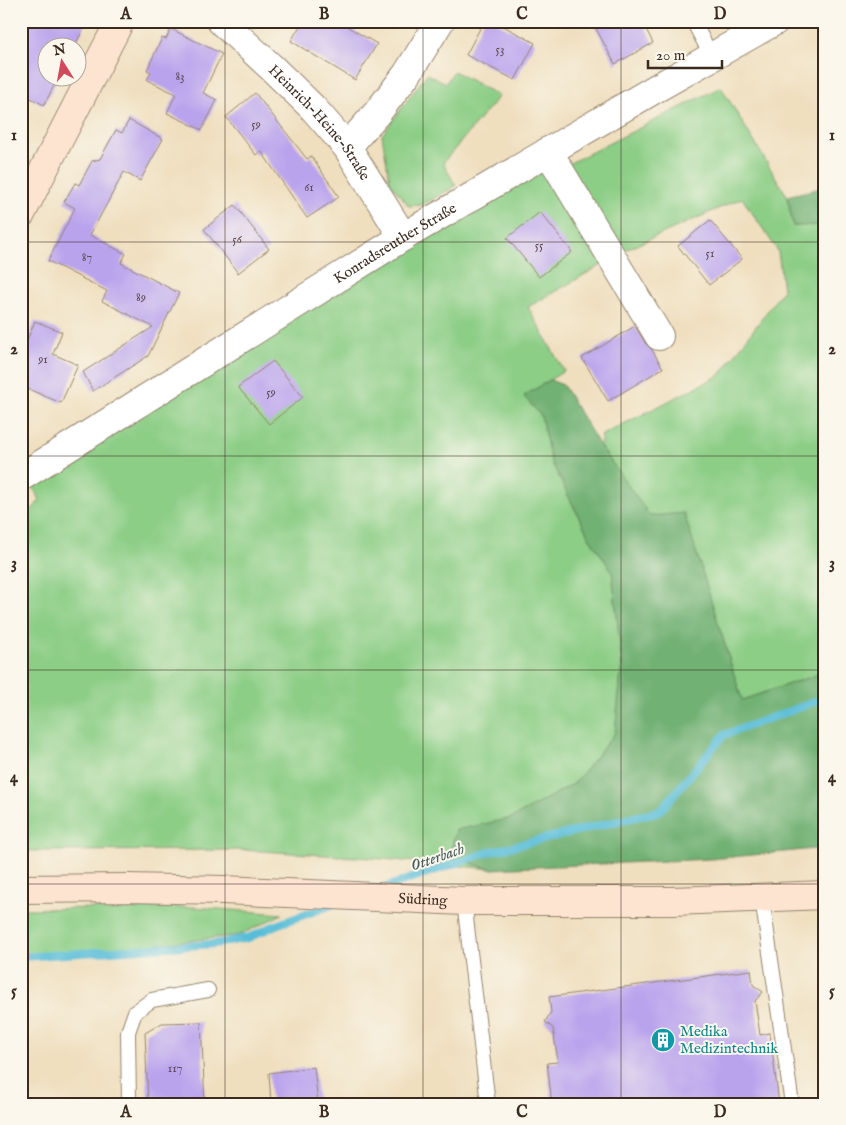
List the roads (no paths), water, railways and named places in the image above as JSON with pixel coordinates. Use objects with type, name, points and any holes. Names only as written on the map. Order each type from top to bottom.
[{"type":"street","points":[[21,214],[120,21]]},
{"type":"street","name":"Heinrich-Heine-Straße","points":[[221,21],[313,108],[347,147],[403,237]]},
{"type":"street","points":[[347,147],[377,114],[407,74],[440,21]]},
{"type":"street","name":"Konradsreuther Straße","points":[[21,477],[403,237],[548,151],[775,21]]},
{"type":"street","points":[[548,151],[659,336]]},
{"type":"street","name":"Südring","points":[[21,889],[127,888],[223,890],[464,901],[673,901],[825,895]]},
{"type":"lane","points":[[693,21],[712,57]]},
{"type":"lane","points":[[762,898],[792,1104]]},
{"type":"lane","points":[[464,901],[488,1104]]},
{"type":"lane","points":[[128,1104],[128,1032],[135,1012],[152,1000],[208,990]]},
{"type":"waterway","name":"Otterbach","points":[[386,887],[489,852],[660,811],[724,735],[825,698]]},
{"type":"waterway","name":"Otterbach","points":[[21,957],[215,944],[248,938],[276,925],[332,905]]},
{"type":"place","name":"Medika Medizintechnik","points":[[663,1040]]}]
